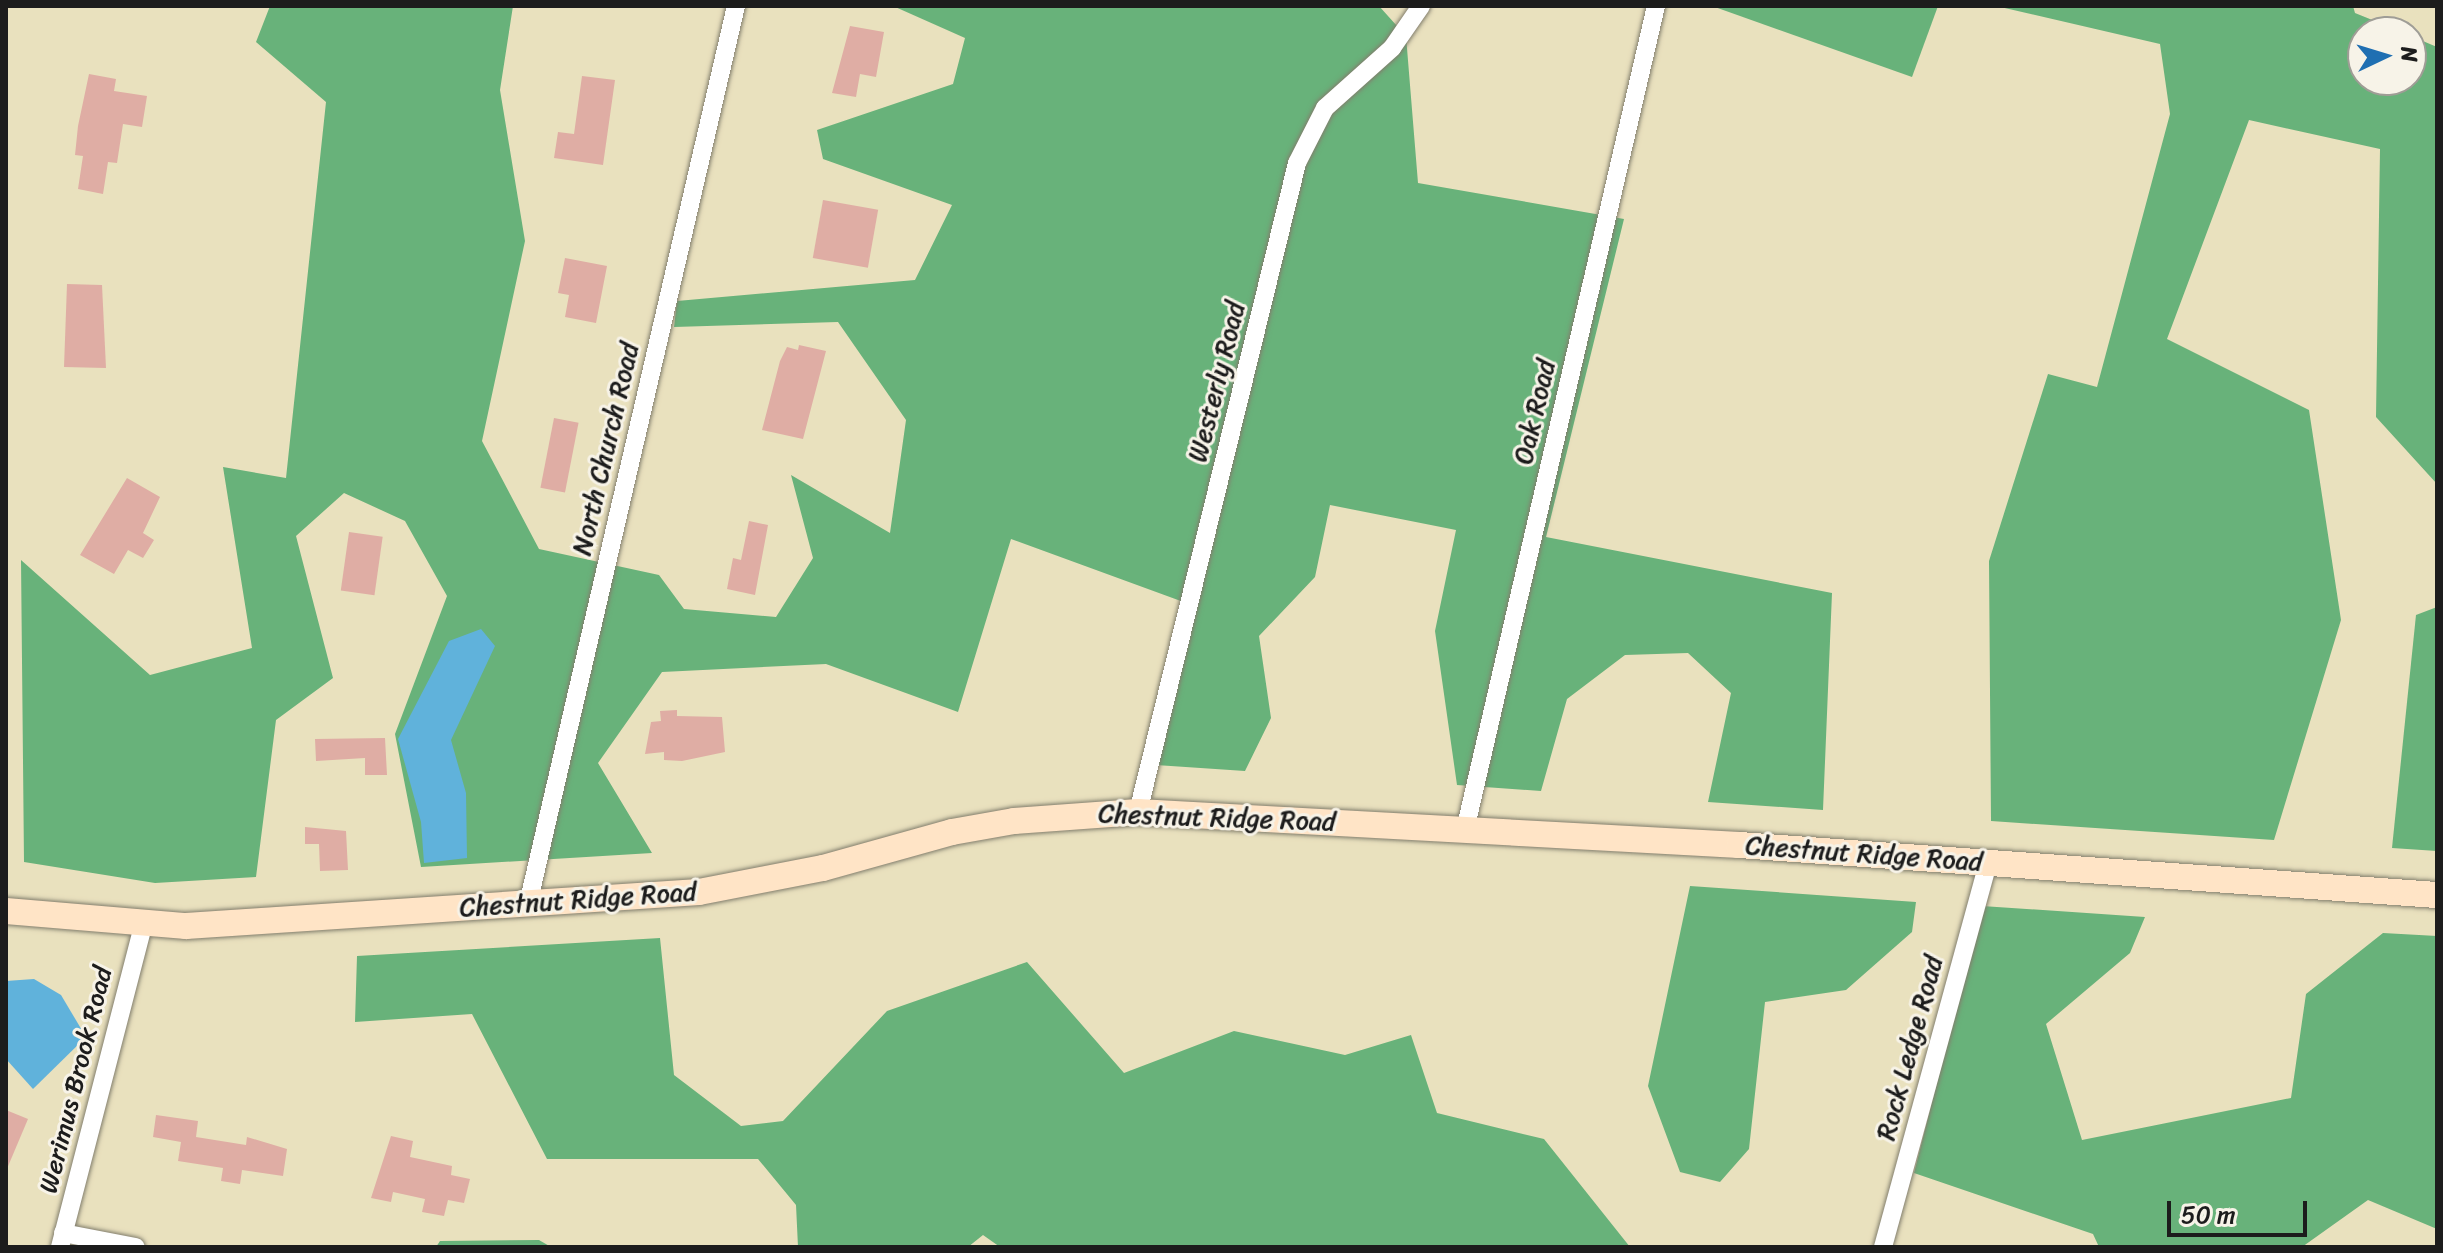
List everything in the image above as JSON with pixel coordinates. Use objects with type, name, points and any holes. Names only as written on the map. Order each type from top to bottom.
[{"type":"main road","name":"Chestnut Ridge Road","points":[[6,911],[143,925],[241,925],[699,892],[823,868],[952,832],[1014,821],[1138,812],[1988,863],[2437,895]]},
{"type":"street","name":"North Church Road","points":[[528,904],[736,6]]},
{"type":"street","name":"Westerly Road","points":[[1138,812],[1297,163],[1325,108],[1392,48],[1421,6]]},
{"type":"street","name":"Oak Road","points":[[1465,830],[1656,6]]},
{"type":"street","name":"Rock Ledge Road","points":[[1883,1247],[1988,863]]},
{"type":"street","name":"Werimus Brook Road","points":[[62,1240],[143,925]]},
{"type":"street","points":[[62,1240],[136,1247]]},
{"type":"green space","points":[[270,6],[513,6],[500,90],[525,241],[482,441],[539,549],[659,575],[684,609],[776,617],[813,558],[791,475],[890,533],[906,420],[838,322],[674,327],[677,301],[915,280],[952,205],[823,159],[817,130],[953,84],[965,38],[893,6],[1379,6],[1406,36],[1418,183],[1624,219],[1546,537],[1832,593],[1823,810],[1708,802],[1731,693],[1688,653],[1625,655],[1567,699],[1541,791],[1457,785],[1435,631],[1456,530],[1330,505],[1315,577],[1259,636],[1271,718],[1245,771],[1156,765],[1189,604],[1011,539],[958,712],[826,664],[662,672],[598,763],[652,853],[421,867],[395,734],[447,596],[405,521],[344,493],[296,536],[333,678],[276,720],[256,877],[155,883],[24,862],[21,560],[150,675],[252,648],[223,467],[286,478],[326,102],[256,42]]},
{"type":"green space","points":[[1712,6],[1938,6],[1912,77]]},
{"type":"green space","points":[[1996,6],[2353,6],[2355,13],[2362,16],[2347,16],[2347,96],[2427,96],[2427,43],[2437,47],[2437,484],[2376,417],[2380,149],[2249,120],[2167,339],[2309,410],[2341,620],[2274,840],[1991,821],[1989,561],[2048,374],[2097,387],[2170,114],[2160,44]]},
{"type":"green space","points":[[2437,607],[2437,851],[2392,848],[2416,615]]},
{"type":"green space","points":[[1690,886],[1916,902],[1912,932],[1846,990],[1765,1002],[1749,1149],[1720,1182],[1680,1172],[1648,1086]]},
{"type":"green space","points":[[1982,906],[2145,917],[2130,953],[2046,1024],[2082,1140],[2291,1098],[2306,994],[2383,933],[2437,936],[2437,1229],[2368,1200],[2302,1247],[2099,1247],[2093,1234],[1914,1173]]},
{"type":"green space","points":[[660,938],[674,1075],[741,1126],[783,1121],[887,1011],[1027,962],[1124,1073],[1234,1031],[1345,1055],[1411,1035],[1437,1113],[1544,1139],[1630,1247],[1000,1247],[983,1235],[968,1247],[798,1247],[796,1205],[758,1159],[547,1159],[472,1014],[355,1022],[357,956]]},
{"type":"green space","points":[[539,1240],[551,1247],[436,1247],[440,1241]]},
{"type":"water","points":[[481,629],[495,646],[451,740],[466,793],[467,858],[424,863],[421,822],[398,739],[449,641]]},
{"type":"water","points":[[34,979],[61,995],[86,1037],[33,1089],[6,1059],[6,981]]},
{"type":"building","points":[[850,26],[884,32],[876,77],[860,74],[856,97],[832,93]]},
{"type":"building","points":[[89,74],[116,79],[114,91],[147,96],[142,127],[123,124],[117,163],[108,162],[103,194],[78,189],[83,156],[75,155]]},
{"type":"building","points":[[582,76],[615,80],[603,165],[554,158],[558,132],[574,134]]},
{"type":"building","points":[[823,200],[878,210],[868,268],[813,258]]},
{"type":"building","points":[[565,258],[607,266],[596,323],[565,317],[569,295],[558,293]]},
{"type":"building","points":[[67,284],[102,285],[106,368],[64,367]]},
{"type":"building","points":[[799,345],[826,351],[803,439],[762,430],[780,361],[787,347],[798,350]]},
{"type":"building","points":[[554,418],[579,423],[565,492],[540,488]]},
{"type":"building","points":[[127,478],[160,497],[143,533],[154,540],[143,558],[128,550],[114,574],[80,555]]},
{"type":"building","points":[[749,521],[768,525],[755,595],[727,589],[733,558],[741,560]]},
{"type":"building","points":[[349,532],[383,537],[374,595],[341,590]]},
{"type":"building","points":[[677,710],[677,716],[722,717],[725,752],[682,761],[664,760],[664,752],[645,754],[651,722],[661,721],[660,711]]},
{"type":"building","points":[[385,738],[387,775],[365,775],[365,758],[316,761],[315,739]]},
{"type":"building","points":[[305,827],[346,831],[348,870],[320,871],[319,844],[305,844]]},
{"type":"building","points":[[6,1110],[28,1119],[6,1171]]},
{"type":"building","points":[[156,1115],[198,1121],[196,1137],[246,1145],[247,1137],[287,1149],[283,1176],[242,1170],[240,1184],[221,1181],[223,1168],[178,1161],[181,1142],[153,1137]]},
{"type":"building","points":[[391,1136],[413,1141],[410,1157],[452,1166],[451,1175],[470,1179],[464,1203],[448,1200],[444,1216],[422,1212],[425,1199],[393,1192],[391,1202],[371,1198]]}]
